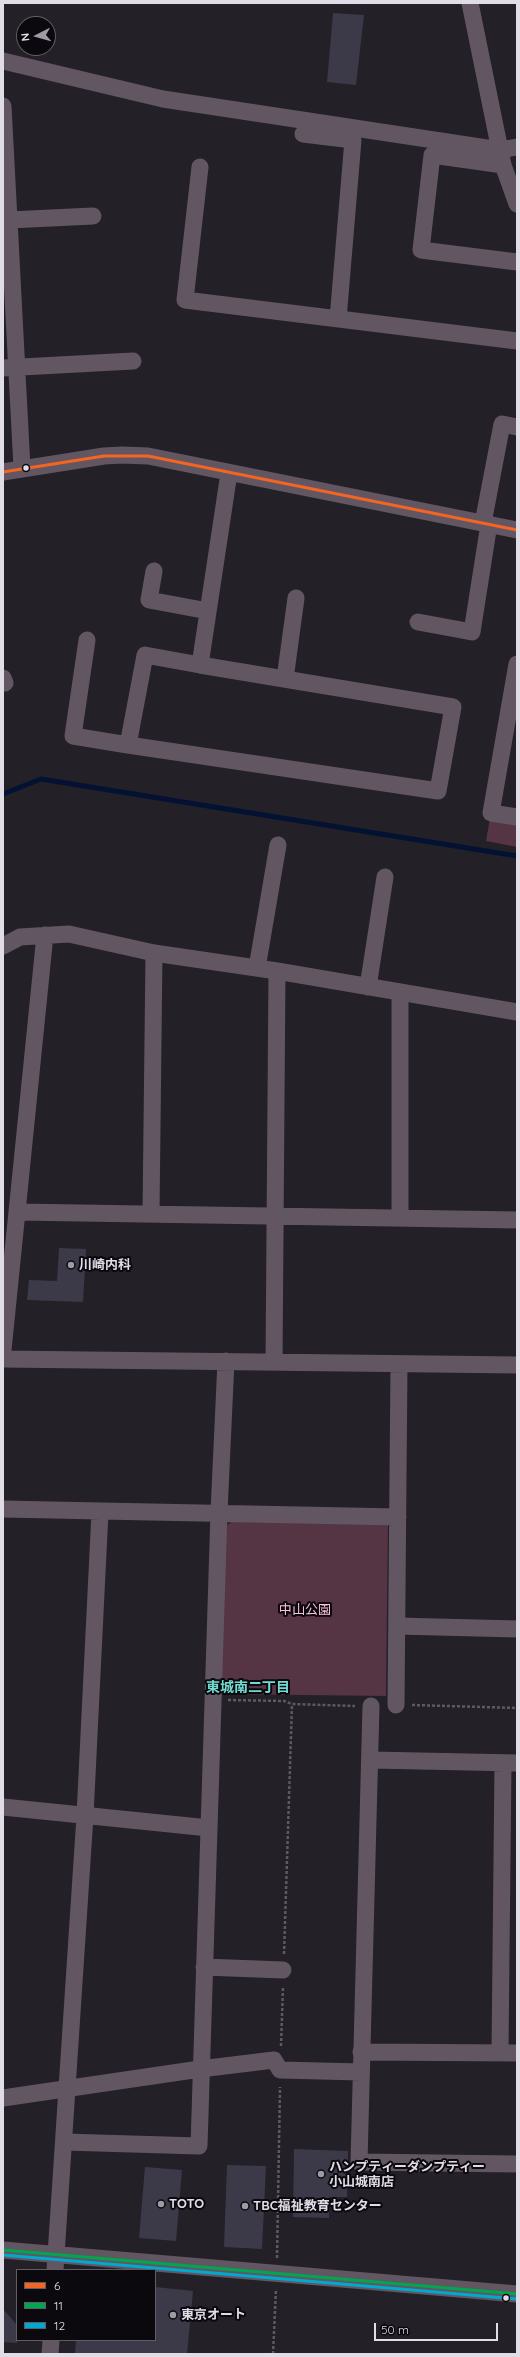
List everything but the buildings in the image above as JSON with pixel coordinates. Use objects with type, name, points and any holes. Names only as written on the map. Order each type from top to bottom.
[{"type":"street","points":[[470,3],[507,154],[517,204]]},
{"type":"street","points":[[3,61],[163,99],[507,154]]},
{"type":"street","points":[[3,106],[5,197],[9,220],[10,368],[22,468]]},
{"type":"street","points":[[304,134],[353,140],[338,319]]},
{"type":"street","points":[[507,154],[432,155],[421,250],[517,262]]},
{"type":"street","points":[[200,167],[185,300],[517,341]]},
{"type":"street","points":[[9,220],[92,216]]},
{"type":"street","points":[[10,368],[133,361]]},
{"type":"street","points":[[418,622],[472,632],[486,523],[502,424],[517,427]]},
{"type":"street","points":[[3,472],[22,468],[122,455],[148,456],[517,530]]},
{"type":"street","points":[[200,665],[229,472]]},
{"type":"street","points":[[154,571],[149,600],[208,611]]},
{"type":"street","points":[[285,679],[296,598]]},
{"type":"street","points":[[87,640],[73,736],[128,745],[438,791],[453,707],[145,655],[128,745]]},
{"type":"street","points":[[517,664],[491,813],[517,817]]},
{"type":"street","points":[[257,968],[278,845]]},
{"type":"street","points":[[368,987],[385,877]]},
{"type":"street","points":[[3,946],[20,937],[69,934],[154,953],[277,971],[517,1012]]},
{"type":"street","points":[[3,1350],[45,935]]},
{"type":"street","points":[[151,1214],[154,953]]},
{"type":"street","points":[[274,1362],[277,971]]},
{"type":"street","points":[[400,992],[400,1217]]},
{"type":"street","points":[[18,1212],[517,1220]]},
{"type":"street","points":[[3,1359],[517,1365]]},
{"type":"street","points":[[64,2142],[200,2146],[200,2068],[214,1700],[219,1512],[226,1361]]},
{"type":"street","points":[[396,1705],[399,1364]]},
{"type":"street","points":[[3,1509],[100,1512],[219,1512],[398,1517]]},
{"type":"street","points":[[56,2262],[85,1816],[100,1512]]},
{"type":"street","points":[[397,1626],[517,1629]]},
{"type":"street","points":[[371,1706],[371,1760],[358,2162],[517,2164]]},
{"type":"street","points":[[361,2052],[509,2053],[510,1763],[371,1760]]},
{"type":"street","points":[[3,1807],[209,1828]]},
{"type":"street","points":[[204,1967],[284,1970]]},
{"type":"street","points":[[3,2098],[200,2068],[274,2060],[280,2070],[361,2072]]},
{"type":"street","points":[[3,2250],[56,2262],[277,2274],[517,2294]]},
{"type":"street","points":[[50,2354],[51,2341]]},
{"type":"path","points":[[214,1700],[284,1701],[292,1704],[280,2070],[277,2274],[274,2354]]},
{"type":"green space","points":[[490,818],[517,823],[517,847],[486,841]]},
{"type":"green space","name":"中山公園","points":[[233,1521],[388,1524],[386,1696],[221,1694],[224,1527]]},
{"type":"waterway","points":[[3,794],[41,779],[517,856]]},
{"type":"transit line","name":"6","points":[[3,472],[104,456],[148,456],[517,530]]},
{"type":"transit line","name":"11","points":[[3,2250],[517,2294]]},
{"type":"transit line","name":"12","points":[[3,2255],[517,2299]]},
{"type":"place","name":"川崎内科","points":[[71,1265]]},
{"type":"place","name":"ハンプティーダンプティー 小山城南店","points":[[321,2174]]},
{"type":"place","name":"TOTO","points":[[161,2204]]},
{"type":"place","name":"TBC福祉教育センター","points":[[245,2206]]},
{"type":"place","name":"東京オート","points":[[173,2315]]},
{"type":"district","name":"東城南二丁目","points":[[248,1688]]}]
